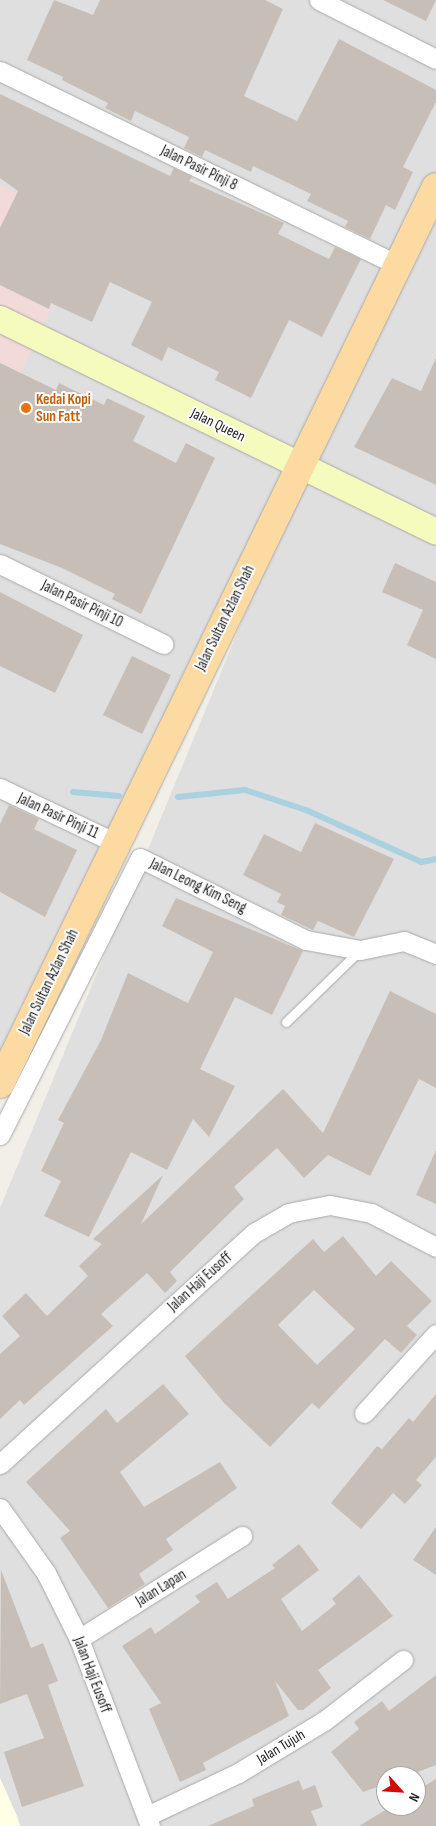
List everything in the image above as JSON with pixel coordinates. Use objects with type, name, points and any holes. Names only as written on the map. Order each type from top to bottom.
[{"type":"main road","name":"Jalan Sultan Azlan Shah","points":[[0,1084],[18,1051],[116,843],[436,187]]},
{"type":"main road","name":"Jalan Queen","points":[[0,318],[436,532]]},
{"type":"main road","name":"Jalan Sultan Azlan Shah","points":[[0,1104],[18,1051]]},
{"type":"street","points":[[318,0],[436,60]]},
{"type":"street","name":"Jalan Pasir Pinji 8","points":[[0,71],[398,265]]},
{"type":"street","name":"Jalan Pasir Pinji 10","points":[[0,564],[164,644]]},
{"type":"street","name":"Jalan Pasir Pinji 11","points":[[0,788],[116,843]]},
{"type":"street","name":"Jalan Leong Kim Seng","points":[[0,1135],[18,1051],[140,858],[306,940],[360,950],[404,941],[436,954]]},
{"type":"street","name":"Jalan Haji Eusoff","points":[[0,1464],[254,1233],[288,1213],[330,1205],[371,1213],[436,1247]]},
{"type":"street","points":[[364,1412],[436,1334]]},
{"type":"street","name":"Jalan Haji Eusoff","points":[[0,1508],[46,1573],[79,1639],[148,1821]]},
{"type":"street","name":"Jalan Lapan","points":[[79,1639],[242,1536]]},
{"type":"street","name":"Jalan Tujuh","points":[[148,1821],[261,1759],[324,1721],[403,1660]]},
{"type":"lane","points":[[286,1022],[360,950]]},
{"type":"shaded area","points":[[0,0],[436,0],[436,1826],[10,1826],[0,1802],[0,1208],[311,454],[0,1057]]},
{"type":"shaded area","points":[[0,185],[90,227],[0,416]]},
{"type":"shaded area","points":[[0,1778],[17,1816],[20,1826],[0,1826]]},
{"type":"building","points":[[54,0],[93,15],[100,0],[265,0],[283,9],[244,96],[297,121],[339,39],[436,90],[436,102],[403,167],[413,172],[395,210],[386,205],[370,239],[345,227],[348,221],[307,201],[311,194],[253,166],[251,172],[205,150],[202,157],[184,148],[189,137],[135,111],[131,121],[105,108],[108,103],[62,80],[63,77],[27,60]]},
{"type":"building","points":[[383,0],[436,0],[426,21]]},
{"type":"building","points":[[0,94],[170,176],[174,168],[192,177],[189,181],[284,223],[278,234],[329,259],[335,247],[361,259],[322,337],[289,320],[251,398],[215,380],[219,372],[168,347],[162,361],[131,345],[152,302],[110,282],[92,322],[51,303],[49,309],[0,285],[0,228],[18,191],[0,178]]},
{"type":"building","points":[[436,358],[436,485],[354,447],[392,378],[421,391]]},
{"type":"building","points":[[0,363],[56,390],[59,383],[104,405],[107,398],[145,416],[133,441],[176,463],[186,443],[215,458],[141,614],[112,599],[115,594],[62,568],[0,544]]},
{"type":"building","points":[[395,563],[436,582],[436,659],[407,645],[423,610],[382,592]]},
{"type":"building","points":[[0,592],[83,635],[55,693],[0,666]]},
{"type":"building","points":[[132,656],[171,675],[142,734],[103,715]]},
{"type":"building","points":[[9,805],[39,819],[34,829],[77,850],[45,917],[0,892],[0,824]]},
{"type":"building","points":[[315,823],[394,859],[354,937],[318,921],[313,930],[281,915],[285,906],[277,902],[281,894],[243,875],[264,834],[301,852]]},
{"type":"building","points":[[176,898],[303,951],[272,1015],[235,997],[200,1069],[235,1086],[209,1137],[193,1119],[167,1170],[131,1152],[89,1237],[44,1216],[61,1181],[41,1171],[64,1123],[58,1120],[101,1040],[128,973],[188,1003],[213,952],[162,926]]},
{"type":"building","points":[[390,991],[436,1014],[436,1088],[419,1079],[370,1176],[328,1155],[304,1178],[277,1148],[234,1187],[244,1199],[170,1272],[177,1281],[165,1293],[147,1273],[101,1314],[113,1326],[24,1405],[20,1400],[0,1419],[0,1354],[20,1336],[2,1316],[26,1293],[47,1316],[88,1276],[79,1266],[102,1244],[93,1239],[163,1175],[141,1224],[283,1089],[323,1133]]},
{"type":"building","points":[[436,1150],[436,1204],[416,1195]]},
{"type":"building","points":[[343,1236],[376,1276],[391,1261],[432,1301],[407,1326],[417,1335],[401,1353],[385,1339],[319,1409],[312,1403],[270,1447],[224,1403],[185,1356],[313,1239],[324,1252]],"holes":[[[314,1290],[355,1329],[317,1365],[278,1325]]]},
{"type":"building","points":[[163,1384],[189,1414],[120,1472],[144,1507],[220,1462],[237,1488],[166,1539],[173,1550],[139,1574],[145,1584],[108,1608],[60,1538],[70,1531],[26,1482],[106,1409],[117,1423]]},
{"type":"building","points":[[436,1394],[436,1457],[416,1480],[422,1485],[405,1504],[393,1493],[361,1529],[331,1503],[377,1446],[382,1449],[409,1418],[413,1422]]},
{"type":"building","points":[[436,1527],[436,1575],[413,1560]]},
{"type":"building","points":[[299,1544],[319,1570],[281,1599],[302,1631],[336,1604],[332,1599],[359,1575],[393,1616],[318,1670],[331,1688],[303,1710],[298,1710],[275,1681],[289,1716],[203,1763],[206,1770],[180,1782],[149,1709],[161,1703],[122,1646],[151,1627],[155,1634],[200,1602],[195,1596],[217,1582],[228,1599],[275,1568],[272,1565]]},
{"type":"building","points":[[1,1570],[31,1648],[43,1643],[58,1681],[48,1685],[84,1786],[22,1807],[4,1752],[44,1738],[27,1694],[0,1704]]},
{"type":"building","points":[[436,1675],[436,1765],[426,1769],[426,1766],[376,1766],[376,1787],[363,1792],[331,1752],[359,1729],[354,1722],[382,1701],[389,1711]]},
{"type":"building","points":[[436,1779],[436,1826],[359,1826],[376,1816],[426,1816],[426,1785]]},
{"type":"building","points":[[299,1780],[303,1790],[315,1785],[323,1807],[311,1811],[317,1826],[208,1826],[254,1806],[252,1799]]},
{"type":"waterway","points":[[178,797],[245,790],[306,810],[421,862],[436,859]]},
{"type":"waterway","points":[[73,792],[119,796]]},
{"type":"place","name":"Kedai Kopi Sun Fatt","points":[[26,408]]}]
